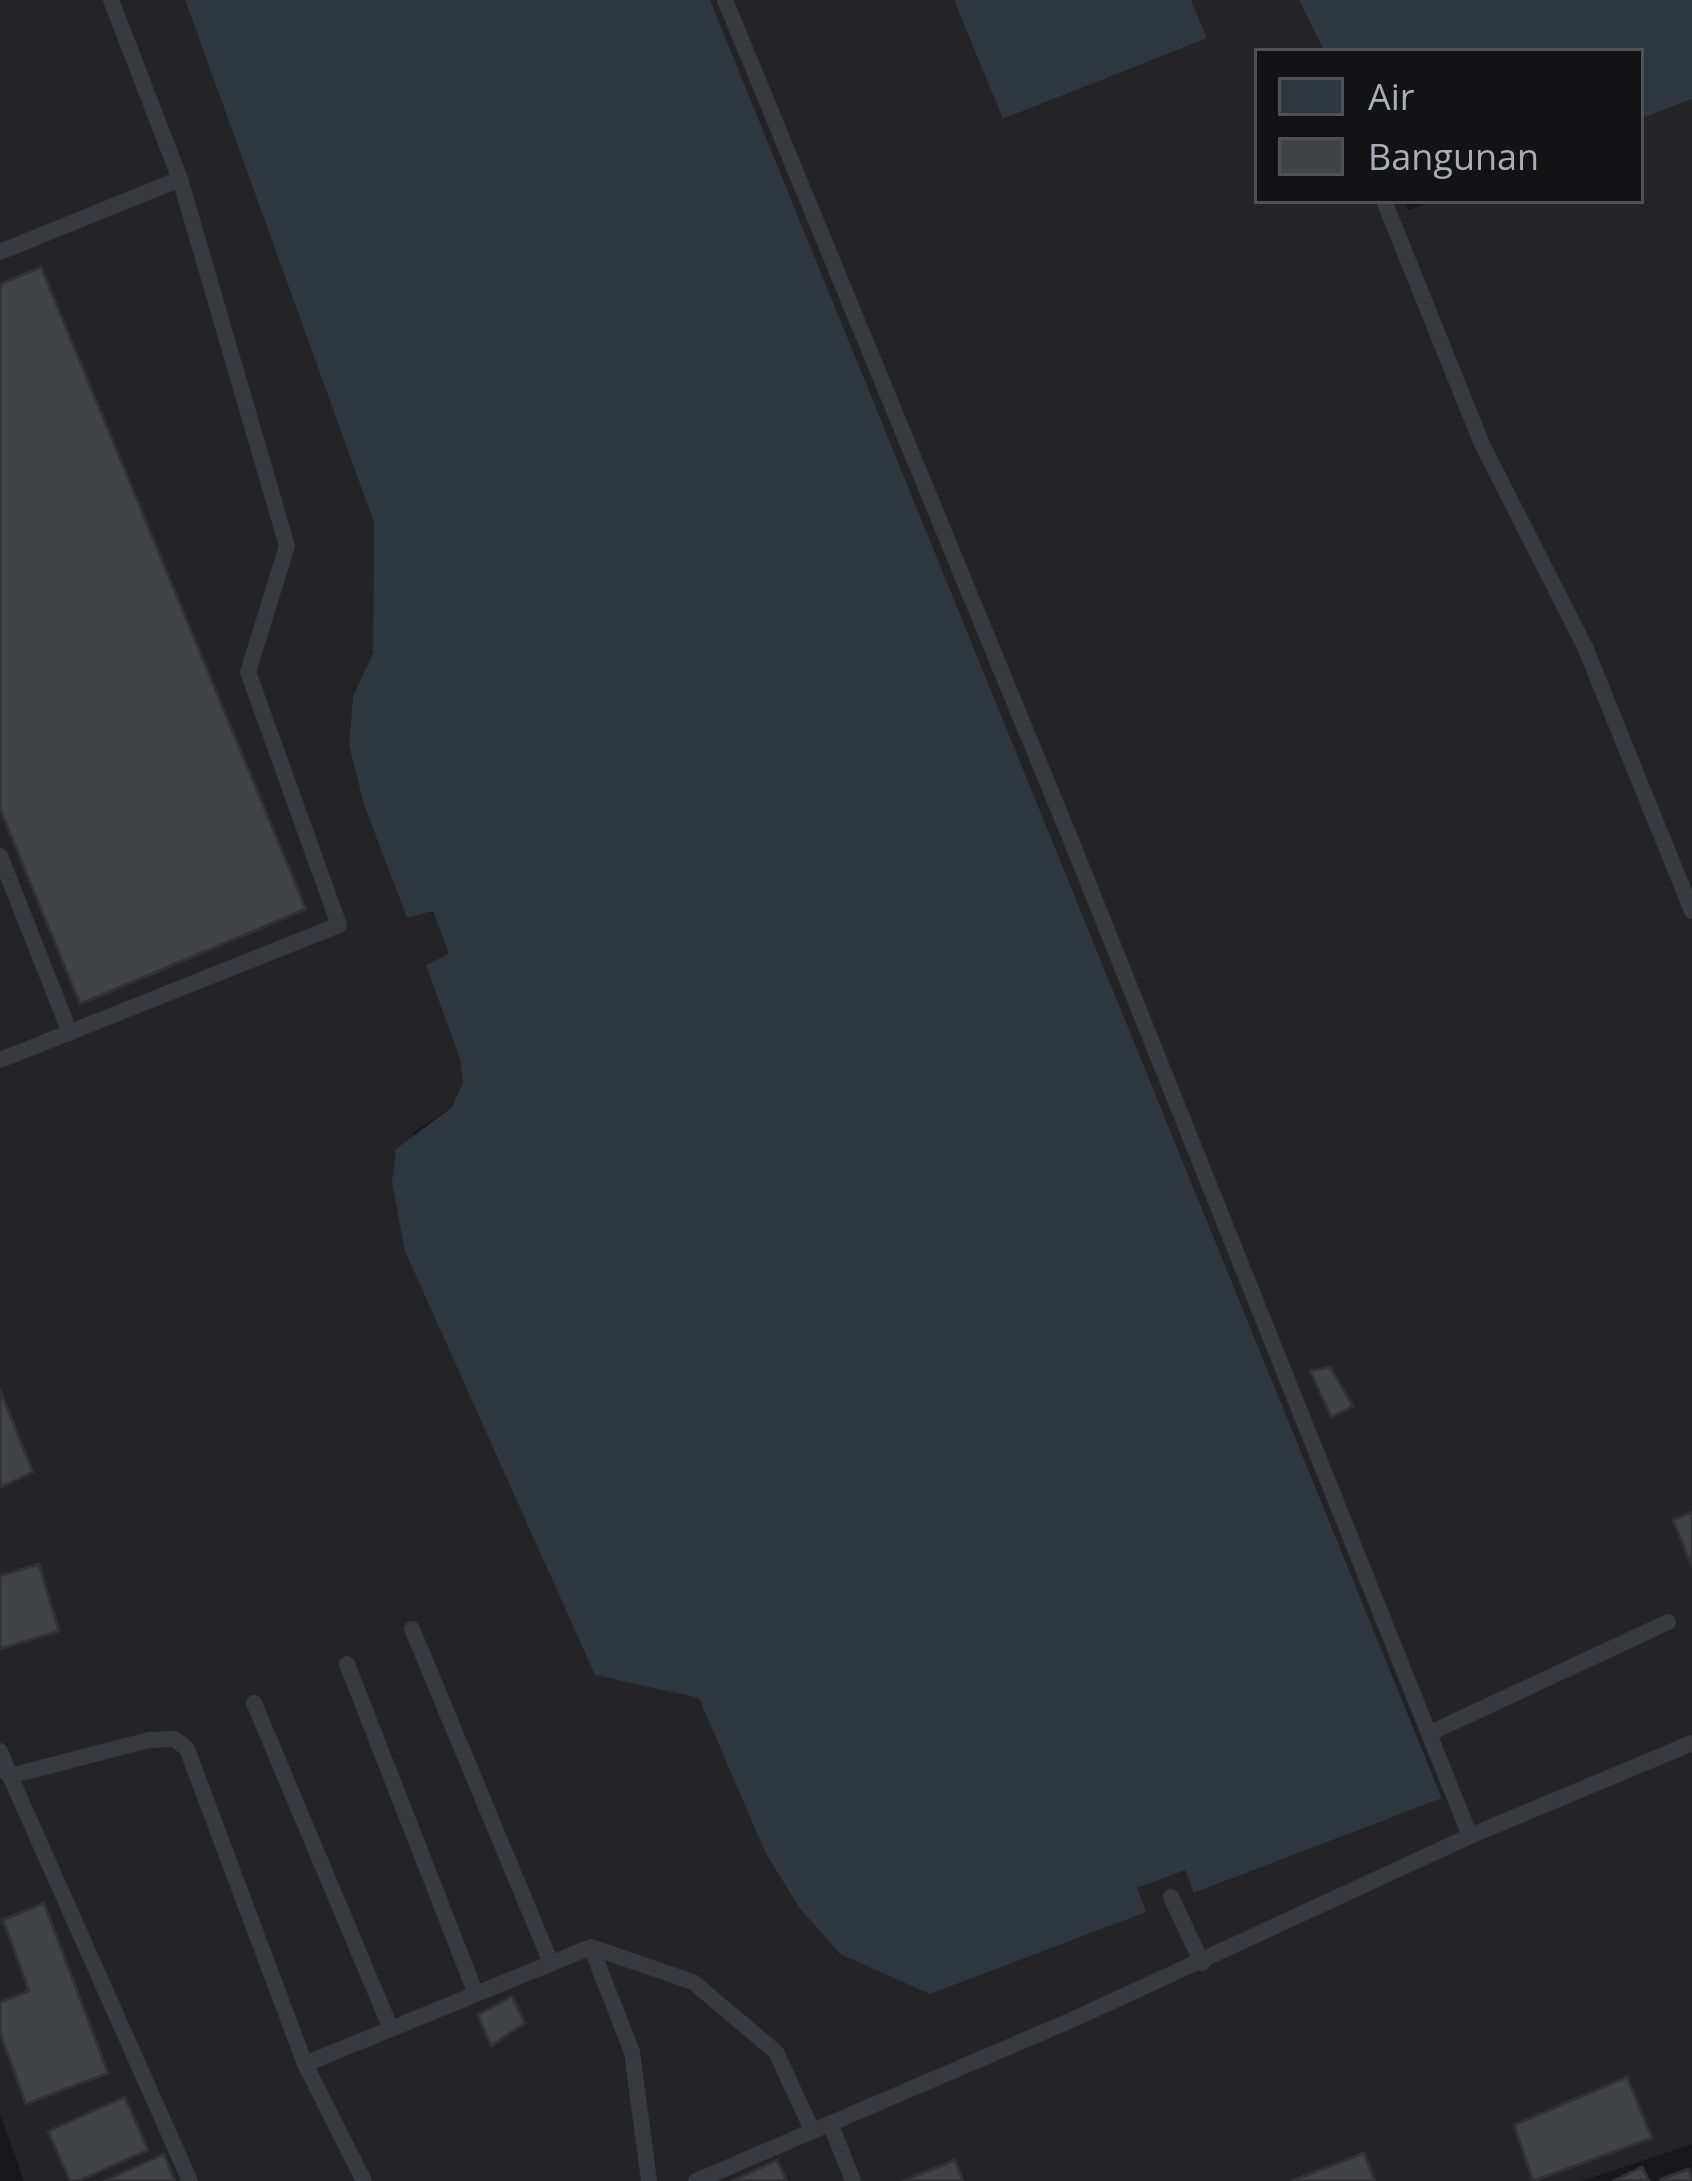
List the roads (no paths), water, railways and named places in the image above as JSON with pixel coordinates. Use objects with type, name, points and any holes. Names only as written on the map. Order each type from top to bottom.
[{"type":"lane","points":[[0,1060],[339,926],[248,671],[287,546],[180,179],[111,0]]},
{"type":"lane","points":[[725,0],[1072,845],[1470,1836]]},
{"type":"lane","points":[[0,252],[180,179]]},
{"type":"lane","points":[[1385,204],[1482,444],[1585,646],[1692,911]]},
{"type":"lane","points":[[0,856],[70,1033]]},
{"type":"lane","points":[[1430,1733],[1668,1622]]},
{"type":"lane","points":[[412,1629],[551,1963]]},
{"type":"lane","points":[[347,1664],[476,1994]]},
{"type":"lane","points":[[254,1703],[391,2029]]},
{"type":"lane","points":[[5,1771],[149,1740],[175,1739],[187,1749],[305,2064],[364,2181]]},
{"type":"lane","points":[[697,2181],[1202,1963],[1470,1836],[1692,1743]]},
{"type":"lane","points":[[0,1751],[190,2181]]},
{"type":"lane","points":[[1171,1897],[1202,1963]]},
{"type":"lane","points":[[591,1947],[632,2052],[650,2181]]},
{"type":"lane","points":[[305,2064],[591,1947],[693,1982],[776,2052],[853,2181]]},
{"type":"water","points":[[185,0],[710,0],[1442,1798],[1194,1893],[1185,1870],[1137,1888],[1146,1912],[930,1994],[840,1954],[798,1906],[765,1852],[699,1698],[595,1675],[405,1251],[392,1183],[396,1149],[452,1107],[463,1082],[460,1059],[426,965],[449,954],[433,911],[407,918],[364,805],[349,746],[353,696],[373,653],[374,523]]},
{"type":"water","points":[[954,0],[1191,0],[1207,38],[1003,119]]},
{"type":"water","points":[[1299,0],[1692,0],[1692,99],[1644,118],[1644,48],[1323,48]]}]
